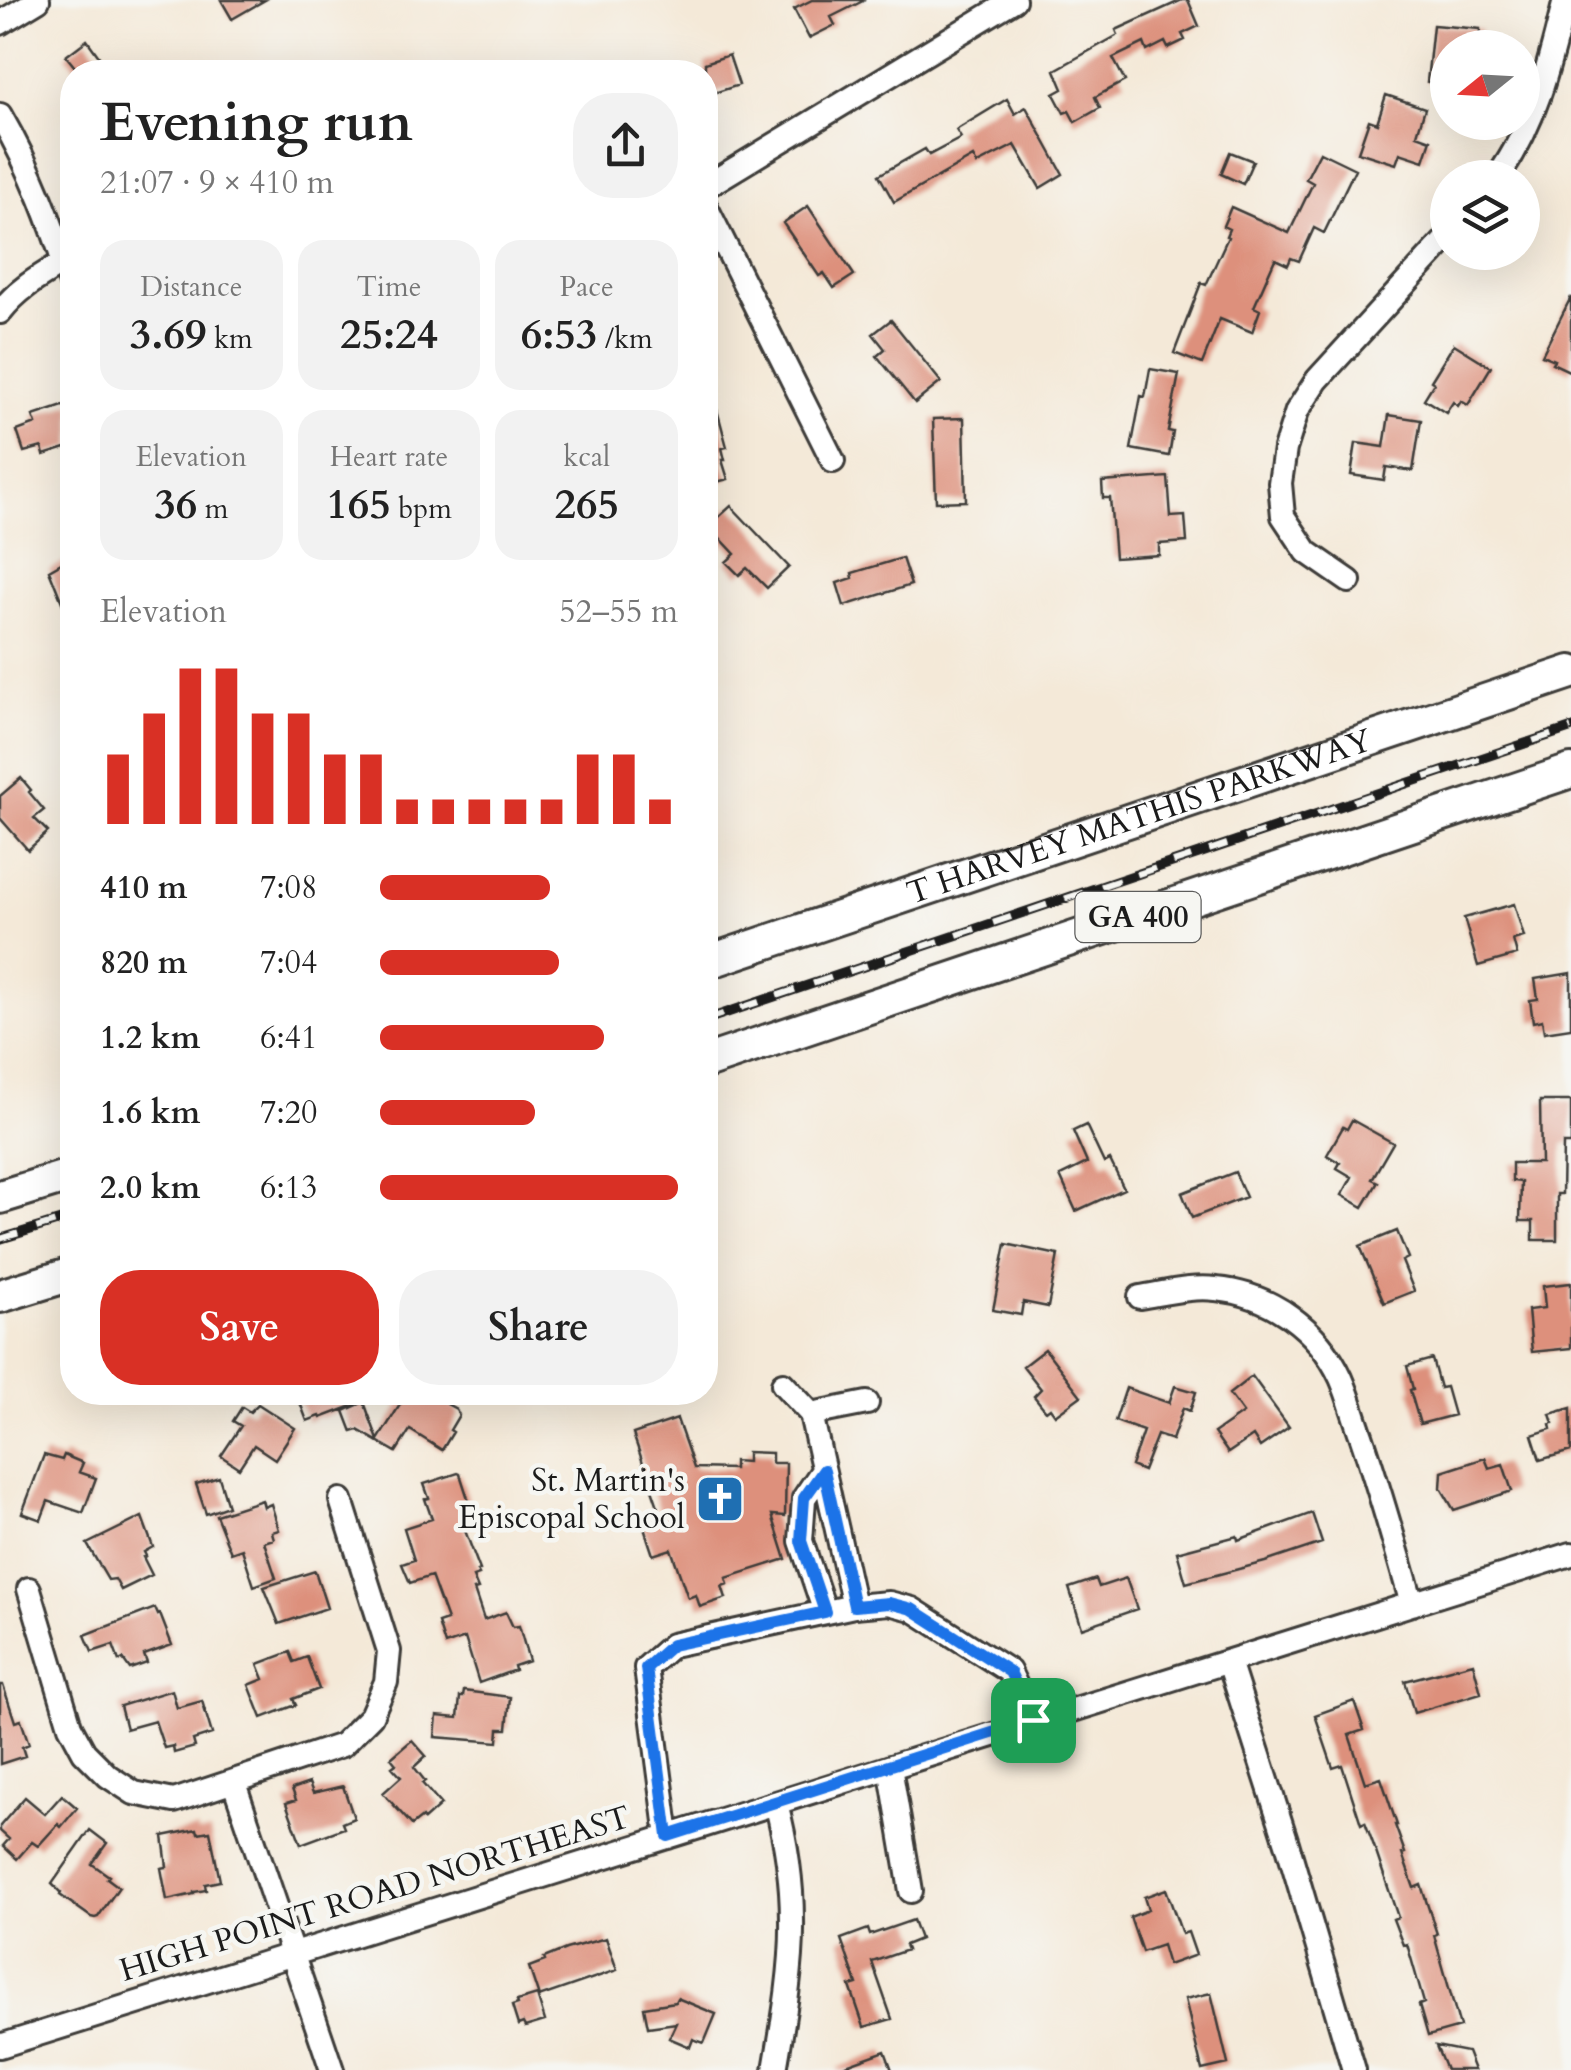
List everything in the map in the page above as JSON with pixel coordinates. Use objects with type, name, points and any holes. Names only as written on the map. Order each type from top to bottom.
[{"type":"highway","name":"T HARVEY MATHIS PARKWAY","points":[[718,959],[1571,672]]},
{"type":"highway","name":"GA 400","points":[[718,1058],[1571,771]]},
{"type":"highway","points":[[0,1197],[60,1179]]},
{"type":"highway","points":[[0,1296],[60,1278]]},
{"type":"street","points":[[0,23],[38,0]]},
{"type":"street","points":[[718,178],[1014,0]]},
{"type":"street","points":[[1509,160],[1536,105],[1565,0]]},
{"type":"street","points":[[0,115],[44,202],[60,250]]},
{"type":"street","points":[[718,231],[833,461]]},
{"type":"street","points":[[1348,580],[1307,552],[1283,516],[1280,483],[1284,449],[1298,411],[1317,380],[1430,257]]},
{"type":"street","points":[[0,312],[32,280],[60,264]]},
{"type":"street","points":[[1140,1297],[1188,1289],[1244,1294],[1275,1306],[1314,1336],[1341,1378],[1378,1484],[1412,1604]]},
{"type":"street","points":[[783,1384],[810,1414],[854,1606]]},
{"type":"street","points":[[810,1414],[867,1402]]},
{"type":"street","points":[[824,1470],[804,1498],[801,1541],[825,1612]]},
{"type":"street","points":[[28,1589],[70,1726],[84,1752],[108,1776],[134,1793],[174,1800],[342,1745],[371,1716],[386,1682],[388,1650],[341,1500]]},
{"type":"street","name":"HIGH POINT ROAD NORTHEAST","points":[[0,2046],[1571,1554]]},
{"type":"street","points":[[668,1836],[646,1668],[672,1645],[854,1606],[889,1603],[912,1609],[1010,1672],[1033,1720]]},
{"type":"street","points":[[1229,1662],[1354,2070]]},
{"type":"street","points":[[890,1768],[911,1890]]},
{"type":"street","points":[[234,1782],[332,2070]]},
{"type":"street","points":[[775,2070],[785,2010],[792,1922],[785,1840],[776,1803]]},
{"type":"building","points":[[221,0],[265,0],[232,19]]},
{"type":"building","points":[[812,0],[865,0],[831,17],[835,25],[809,38],[794,9]]},
{"type":"building","points":[[1188,0],[1199,26],[1182,34],[1185,40],[1168,48],[1165,42],[1147,51],[1144,43],[1113,58],[1125,81],[1095,97],[1100,108],[1075,122],[1069,111],[1064,113],[1054,94],[1063,89],[1055,70],[1118,35],[1116,30]]},
{"type":"building","points":[[1433,25],[1480,29],[1480,30],[1432,30]]},
{"type":"building","points":[[87,40],[101,60],[69,60],[66,56]]},
{"type":"building","points":[[729,55],[739,85],[718,92],[718,60],[714,60]]},
{"type":"building","points":[[1386,95],[1425,108],[1417,135],[1431,140],[1424,161],[1400,153],[1396,164],[1358,152],[1369,120],[1377,123]]},
{"type":"building","points":[[1007,99],[1015,114],[1026,107],[1063,174],[1040,188],[1015,145],[977,164],[973,157],[894,202],[879,175],[925,149],[929,155],[961,138],[956,130]]},
{"type":"building","points":[[1230,152],[1253,161],[1243,184],[1221,174]]},
{"type":"building","points":[[1320,152],[1355,169],[1324,233],[1314,228],[1299,261],[1291,258],[1288,265],[1275,259],[1254,307],[1260,310],[1252,332],[1220,319],[1202,364],[1174,353],[1201,283],[1206,285],[1228,237],[1229,229],[1223,226],[1231,207],[1289,233],[1313,183],[1306,179]]},
{"type":"building","points":[[808,206],[854,275],[834,288],[824,273],[819,276],[783,223]]},
{"type":"building","points":[[1571,297],[1571,372],[1542,355]]},
{"type":"building","points":[[891,320],[941,382],[915,403],[877,356],[885,349],[873,334]]},
{"type":"building","points":[[1454,344],[1491,367],[1468,405],[1453,402],[1446,413],[1424,399]]},
{"type":"building","points":[[1150,369],[1179,374],[1168,431],[1173,432],[1169,456],[1131,449]]},
{"type":"building","points":[[60,407],[60,450],[44,455],[42,447],[24,452],[17,431],[36,424],[33,416]]},
{"type":"building","points":[[718,413],[727,447],[722,448],[722,460],[728,479],[718,482]]},
{"type":"building","points":[[1389,415],[1421,420],[1413,471],[1386,467],[1384,480],[1351,475],[1356,443],[1384,447]]},
{"type":"building","points":[[964,418],[966,501],[936,502],[933,419]]},
{"type":"building","points":[[1168,477],[1171,517],[1185,516],[1187,542],[1159,544],[1159,555],[1115,558],[1110,498],[1103,498],[1102,482]]},
{"type":"building","points":[[731,506],[789,567],[767,588],[747,568],[739,575],[726,562],[735,554],[718,536],[718,518]]},
{"type":"building","points":[[902,558],[911,585],[844,606],[837,583],[853,578],[852,573]]},
{"type":"building","points":[[60,564],[60,597],[49,570]]},
{"type":"building","points":[[21,778],[44,810],[34,818],[48,832],[28,850],[0,818],[0,796]]},
{"type":"building","points":[[1514,904],[1524,937],[1513,940],[1517,955],[1478,966],[1464,918]]},
{"type":"building","points":[[1571,973],[1571,1028],[1544,1032],[1542,1020],[1533,1022],[1530,1000],[1538,999],[1535,979]]},
{"type":"building","points":[[1540,1101],[1571,1101],[1571,1144],[1563,1144],[1562,1194],[1557,1194],[1557,1240],[1533,1240],[1533,1221],[1520,1221],[1521,1182],[1512,1181],[1512,1163],[1541,1163]]},
{"type":"building","points":[[1352,1120],[1393,1143],[1372,1179],[1378,1182],[1363,1207],[1342,1195],[1352,1177],[1337,1168],[1340,1163],[1327,1155],[1343,1127],[1347,1129]]},
{"type":"building","points":[[1086,1125],[1104,1163],[1110,1160],[1124,1189],[1076,1211],[1060,1176],[1087,1163],[1073,1131]]},
{"type":"building","points":[[1235,1172],[1246,1197],[1192,1218],[1182,1193]]},
{"type":"building","points":[[1397,1231],[1408,1258],[1402,1261],[1414,1291],[1384,1303],[1360,1246]]},
{"type":"building","points":[[1006,1244],[1058,1255],[1048,1307],[1023,1302],[1021,1315],[993,1310]]},
{"type":"building","points":[[1571,1283],[1571,1348],[1532,1352],[1528,1310],[1545,1308],[1543,1286]]},
{"type":"building","points":[[1045,1349],[1081,1396],[1055,1415],[1050,1408],[1046,1411],[1034,1396],[1041,1389],[1023,1366]]},
{"type":"building","points":[[1432,1359],[1440,1388],[1446,1387],[1454,1415],[1420,1424],[1407,1366]]},
{"type":"building","points":[[1252,1376],[1289,1427],[1260,1447],[1253,1436],[1228,1453],[1214,1433],[1243,1413],[1229,1394]]},
{"type":"building","points":[[1175,1386],[1196,1392],[1190,1411],[1183,1408],[1172,1440],[1157,1435],[1143,1471],[1131,1466],[1143,1431],[1115,1421],[1126,1388],[1169,1403]]},
{"type":"building","points":[[260,1405],[295,1428],[275,1459],[254,1445],[239,1468],[221,1456],[241,1426],[233,1421],[242,1407],[250,1412]]},
{"type":"building","points":[[301,1405],[355,1405],[321,1418],[307,1421]]},
{"type":"building","points":[[365,1405],[378,1440],[400,1405],[449,1405],[459,1415],[442,1450],[410,1430],[396,1452],[358,1430],[352,1432],[344,1411]]},
{"type":"building","points":[[1571,1408],[1571,1451],[1540,1460],[1532,1435],[1551,1429],[1550,1414]]},
{"type":"building","name":"St. Martin's Episcopal School","points":[[677,1419],[694,1468],[734,1469],[734,1461],[747,1462],[747,1452],[772,1453],[772,1463],[786,1463],[785,1516],[772,1515],[786,1559],[726,1578],[728,1584],[722,1586],[726,1598],[700,1607],[696,1595],[688,1598],[671,1549],[653,1555],[643,1525],[662,1518],[633,1434]]},
{"type":"building","points":[[44,1455],[62,1460],[64,1455],[83,1463],[79,1472],[96,1478],[83,1513],[48,1501],[41,1520],[22,1513]]},
{"type":"building","points":[[1485,1458],[1489,1468],[1503,1464],[1512,1491],[1454,1510],[1441,1488],[1442,1472]]},
{"type":"building","points":[[458,1473],[475,1520],[475,1524],[464,1528],[480,1570],[473,1577],[478,1589],[474,1590],[484,1620],[506,1612],[513,1627],[519,1626],[529,1661],[479,1683],[465,1638],[445,1645],[438,1623],[447,1620],[431,1576],[410,1583],[402,1564],[414,1560],[404,1528],[432,1519],[424,1484]]},
{"type":"building","points":[[219,1477],[228,1506],[206,1514],[196,1484]]},
{"type":"building","points":[[262,1500],[264,1507],[271,1504],[279,1530],[272,1532],[274,1539],[264,1542],[276,1578],[254,1586],[242,1549],[231,1553],[216,1515]]},
{"type":"building","points":[[1312,1513],[1322,1543],[1186,1583],[1177,1552],[1237,1536],[1238,1540]]},
{"type":"building","points":[[142,1517],[153,1547],[143,1557],[152,1575],[121,1590],[115,1579],[108,1580],[87,1544]]},
{"type":"building","points":[[315,1571],[327,1608],[279,1624],[264,1587]]},
{"type":"building","points":[[1126,1578],[1137,1609],[1082,1628],[1069,1588],[1096,1579],[1099,1587]]},
{"type":"building","points":[[155,1608],[172,1645],[144,1655],[147,1663],[130,1669],[123,1659],[119,1661],[113,1645],[92,1652],[85,1635]]},
{"type":"building","points":[[290,1652],[294,1662],[307,1657],[319,1689],[293,1699],[296,1705],[262,1718],[249,1685],[264,1679],[258,1664]]},
{"type":"building","points":[[1473,1663],[1481,1693],[1414,1713],[1405,1681]]},
{"type":"building","points":[[0,1685],[15,1722],[21,1720],[29,1744],[22,1747],[25,1756],[0,1764]]},
{"type":"building","points":[[172,1690],[177,1708],[202,1701],[212,1734],[193,1740],[195,1747],[174,1753],[173,1746],[164,1748],[155,1721],[126,1729],[120,1706]]},
{"type":"building","points":[[464,1691],[510,1697],[507,1729],[499,1729],[498,1742],[435,1737],[437,1716],[458,1718]]},
{"type":"building","points":[[1354,1701],[1364,1730],[1349,1735],[1365,1783],[1381,1778],[1414,1888],[1421,1885],[1437,1934],[1434,1935],[1460,2027],[1428,2036],[1419,2005],[1424,2003],[1407,1944],[1403,1945],[1393,1919],[1398,1917],[1374,1846],[1365,1822],[1361,1824],[1342,1765],[1333,1768],[1315,1715]]},
{"type":"building","points":[[412,1740],[426,1756],[414,1767],[441,1805],[412,1825],[383,1793],[401,1777],[392,1767],[396,1764],[391,1758]]},
{"type":"building","points":[[309,1783],[313,1793],[343,1786],[354,1818],[342,1823],[344,1828],[301,1844],[286,1803],[296,1800],[292,1789]]},
{"type":"building","points":[[62,1795],[77,1808],[61,1827],[58,1824],[38,1846],[32,1842],[17,1859],[3,1846],[9,1839],[0,1826],[25,1797],[45,1814]]},
{"type":"building","points":[[197,1829],[198,1833],[210,1831],[220,1881],[205,1884],[206,1890],[167,1900],[161,1868],[167,1867],[163,1836]]},
{"type":"building","points":[[90,1830],[107,1843],[92,1864],[119,1887],[95,1918],[60,1895],[52,1884]]},
{"type":"building","points":[[1166,1889],[1182,1934],[1188,1932],[1196,1955],[1168,1965],[1162,1945],[1142,1952],[1130,1917],[1148,1910],[1144,1897]]},
{"type":"building","points":[[913,1920],[920,1939],[905,1945],[907,1950],[872,1962],[892,2019],[864,2027],[850,1986],[857,1984],[841,1939],[868,1929],[870,1935]]},
{"type":"building","points":[[606,1938],[617,1970],[539,1997],[529,1967],[566,1949]]},
{"type":"building","points":[[1211,1993],[1228,2064],[1202,2070],[1185,1999]]},
{"type":"building","points":[[537,1995],[545,2021],[525,2027],[523,2023],[518,2025],[512,2006]]},
{"type":"building","points":[[677,1998],[716,2014],[704,2043],[693,2039],[690,2047],[669,2038],[676,2023],[648,2027],[644,2007],[675,2002]]},
{"type":"building","points":[[1436,2046],[1467,2052],[1474,2070],[1446,2070]]},
{"type":"building","points":[[885,2051],[892,2070],[838,2070],[838,2068]]},
{"type":"railway","points":[[718,1016],[1571,728]]},
{"type":"railway","points":[[0,1239],[60,1221]]},
{"type":"place","name":"St. Martin's Episcopal School","points":[[720,1499]]},
{"type":"route","points":[[824,1470],[854,1606],[889,1603],[912,1609],[1010,1672],[1033,1720],[668,1836],[646,1668],[672,1645],[825,1612],[801,1541],[804,1498],[824,1470]]}]
